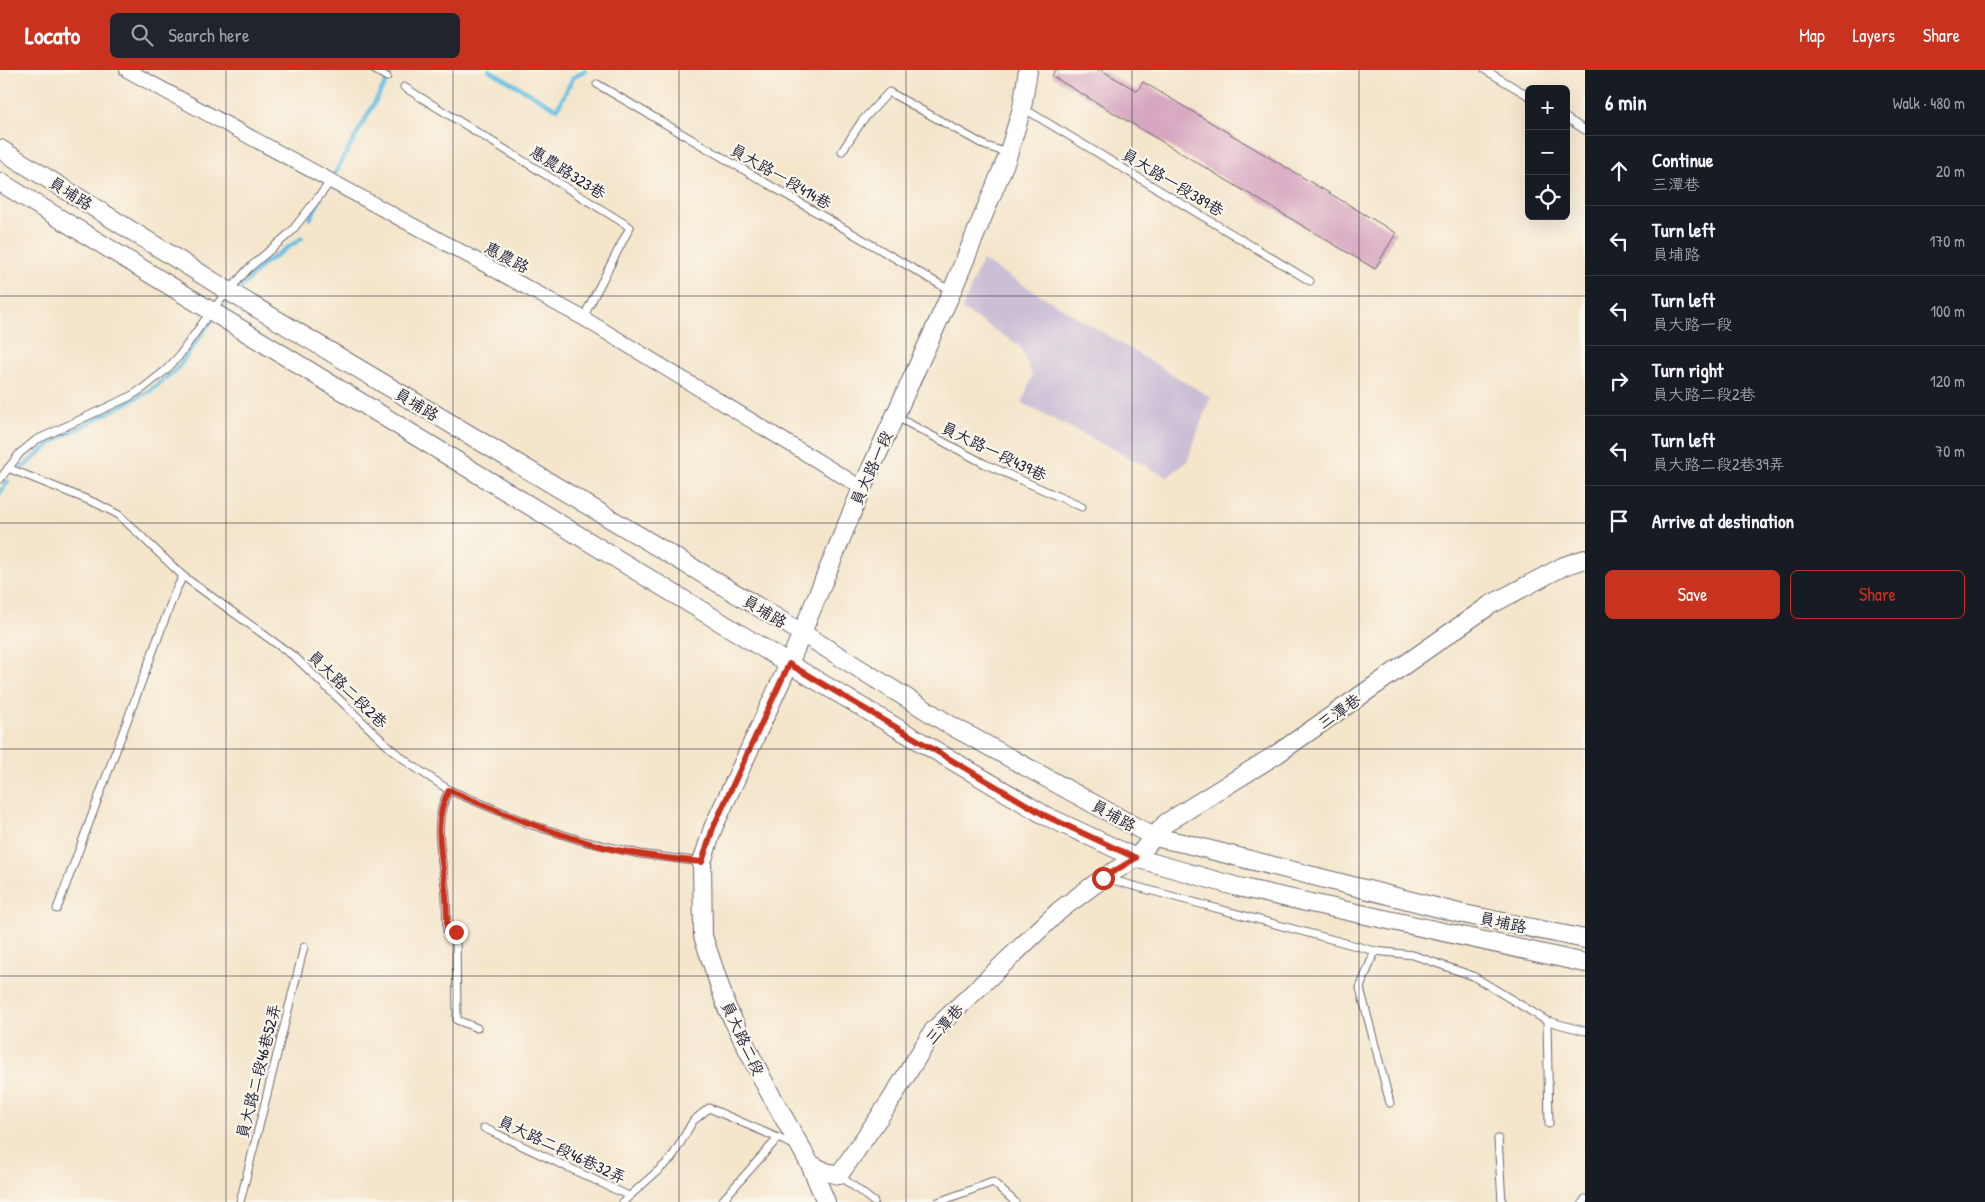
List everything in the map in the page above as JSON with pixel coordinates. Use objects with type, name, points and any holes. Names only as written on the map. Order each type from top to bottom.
[{"type":"street","name":"惠農路","points":[[127,70],[583,318],[862,488]]},
{"type":"street","name":"員大路一段","points":[[702,862],[713,828],[789,664],[862,488],[952,291],[1009,153],[1022,108],[1028,70]]},
{"type":"street","name":"員埔路","points":[[0,149],[230,292],[802,633],[950,725],[1154,837],[1459,913],[1585,939]]},
{"type":"street","name":"員埔路","points":[[0,182],[789,664],[1046,816],[1136,858],[1238,887],[1585,963]]},
{"type":"street","name":"三潭巷","points":[[839,1175],[889,1103],[934,1030],[1060,910],[1103,878],[1136,858],[1166,823],[1277,754],[1490,605],[1564,566],[1585,559]]},
{"type":"street","name":"員大路二段","points":[[702,862],[703,936],[727,1008],[766,1088],[810,1164],[826,1202]]},
{"type":"street","points":[[810,1164],[826,1172],[839,1175]]},
{"type":"lane","points":[[376,70],[387,77]]},
{"type":"lane","points":[[1485,70],[1525,94]]},
{"type":"lane","name":"員大路一段414巷","points":[[597,84],[952,291]]},
{"type":"lane","name":"惠農路323巷","points":[[404,87],[630,227],[583,318]]},
{"type":"lane","points":[[842,151],[862,121],[889,92],[986,146],[1009,153]]},
{"type":"lane","name":"員大路一段389巷","points":[[1022,108],[1310,281]]},
{"type":"lane","points":[[1570,121],[1585,130]]},
{"type":"lane","points":[[0,479],[20,453],[36,440],[129,397],[155,380],[179,356],[211,311],[230,292],[248,269],[291,232],[330,181]]},
{"type":"lane","name":"員大路一段439巷","points":[[895,416],[985,464],[1082,507]]},
{"type":"lane","name":"員大路二段2巷","points":[[8,468],[109,509],[129,524],[137,534],[183,576],[296,658],[390,748],[449,790],[532,825],[583,841],[640,854],[702,862]]},
{"type":"lane","points":[[56,909],[175,592],[183,576]]},
{"type":"lane","points":[[449,790],[440,810],[438,831],[446,890],[447,930],[456,932],[457,1020],[477,1028]]},
{"type":"lane","points":[[1103,878],[1375,952],[1413,955],[1473,976],[1547,1021],[1585,1031]]},
{"type":"lane","name":"員大路二段46巷52弄","points":[[240,1202],[304,947]]},
{"type":"lane","points":[[1375,952],[1360,988],[1390,1103]]},
{"type":"lane","points":[[1547,1021],[1549,1124]]},
{"type":"lane","points":[[624,1202],[671,1159],[693,1121],[708,1108],[799,1147]]},
{"type":"lane","name":"員大路二段46巷32弄","points":[[484,1128],[630,1196]]},
{"type":"lane","points":[[720,1202],[778,1138]]},
{"type":"lane","points":[[1498,1139],[1502,1202]]},
{"type":"lane","points":[[839,1175],[874,1202]]},
{"type":"lane","points":[[938,1202],[993,1182],[1015,1202]]},
{"type":"shaded area","points":[[982,260],[1210,397],[1187,462],[1167,477],[1022,403],[1032,376],[1020,346],[962,309]]},
{"type":"building","points":[[1055,70],[1101,70],[1137,91],[1143,82],[1396,233],[1375,269],[1052,76]]},
{"type":"waterway","points":[[331,180],[393,70]]},
{"type":"waterway","points":[[489,70],[557,109],[573,78],[585,70]]},
{"type":"waterway","points":[[310,219],[321,197]]},
{"type":"waterway","points":[[238,291],[262,265],[302,238]]},
{"type":"waterway","points":[[219,311],[231,298]]},
{"type":"waterway","points":[[22,468],[54,441],[151,390],[177,369],[214,317]]},
{"type":"waterway","points":[[0,493],[8,481]]},
{"type":"route","points":[[456,932],[447,930],[446,890],[438,831],[440,810],[449,790],[557,834],[640,854],[702,862],[713,828],[789,664],[1046,816],[1136,858],[1103,878]]}]
